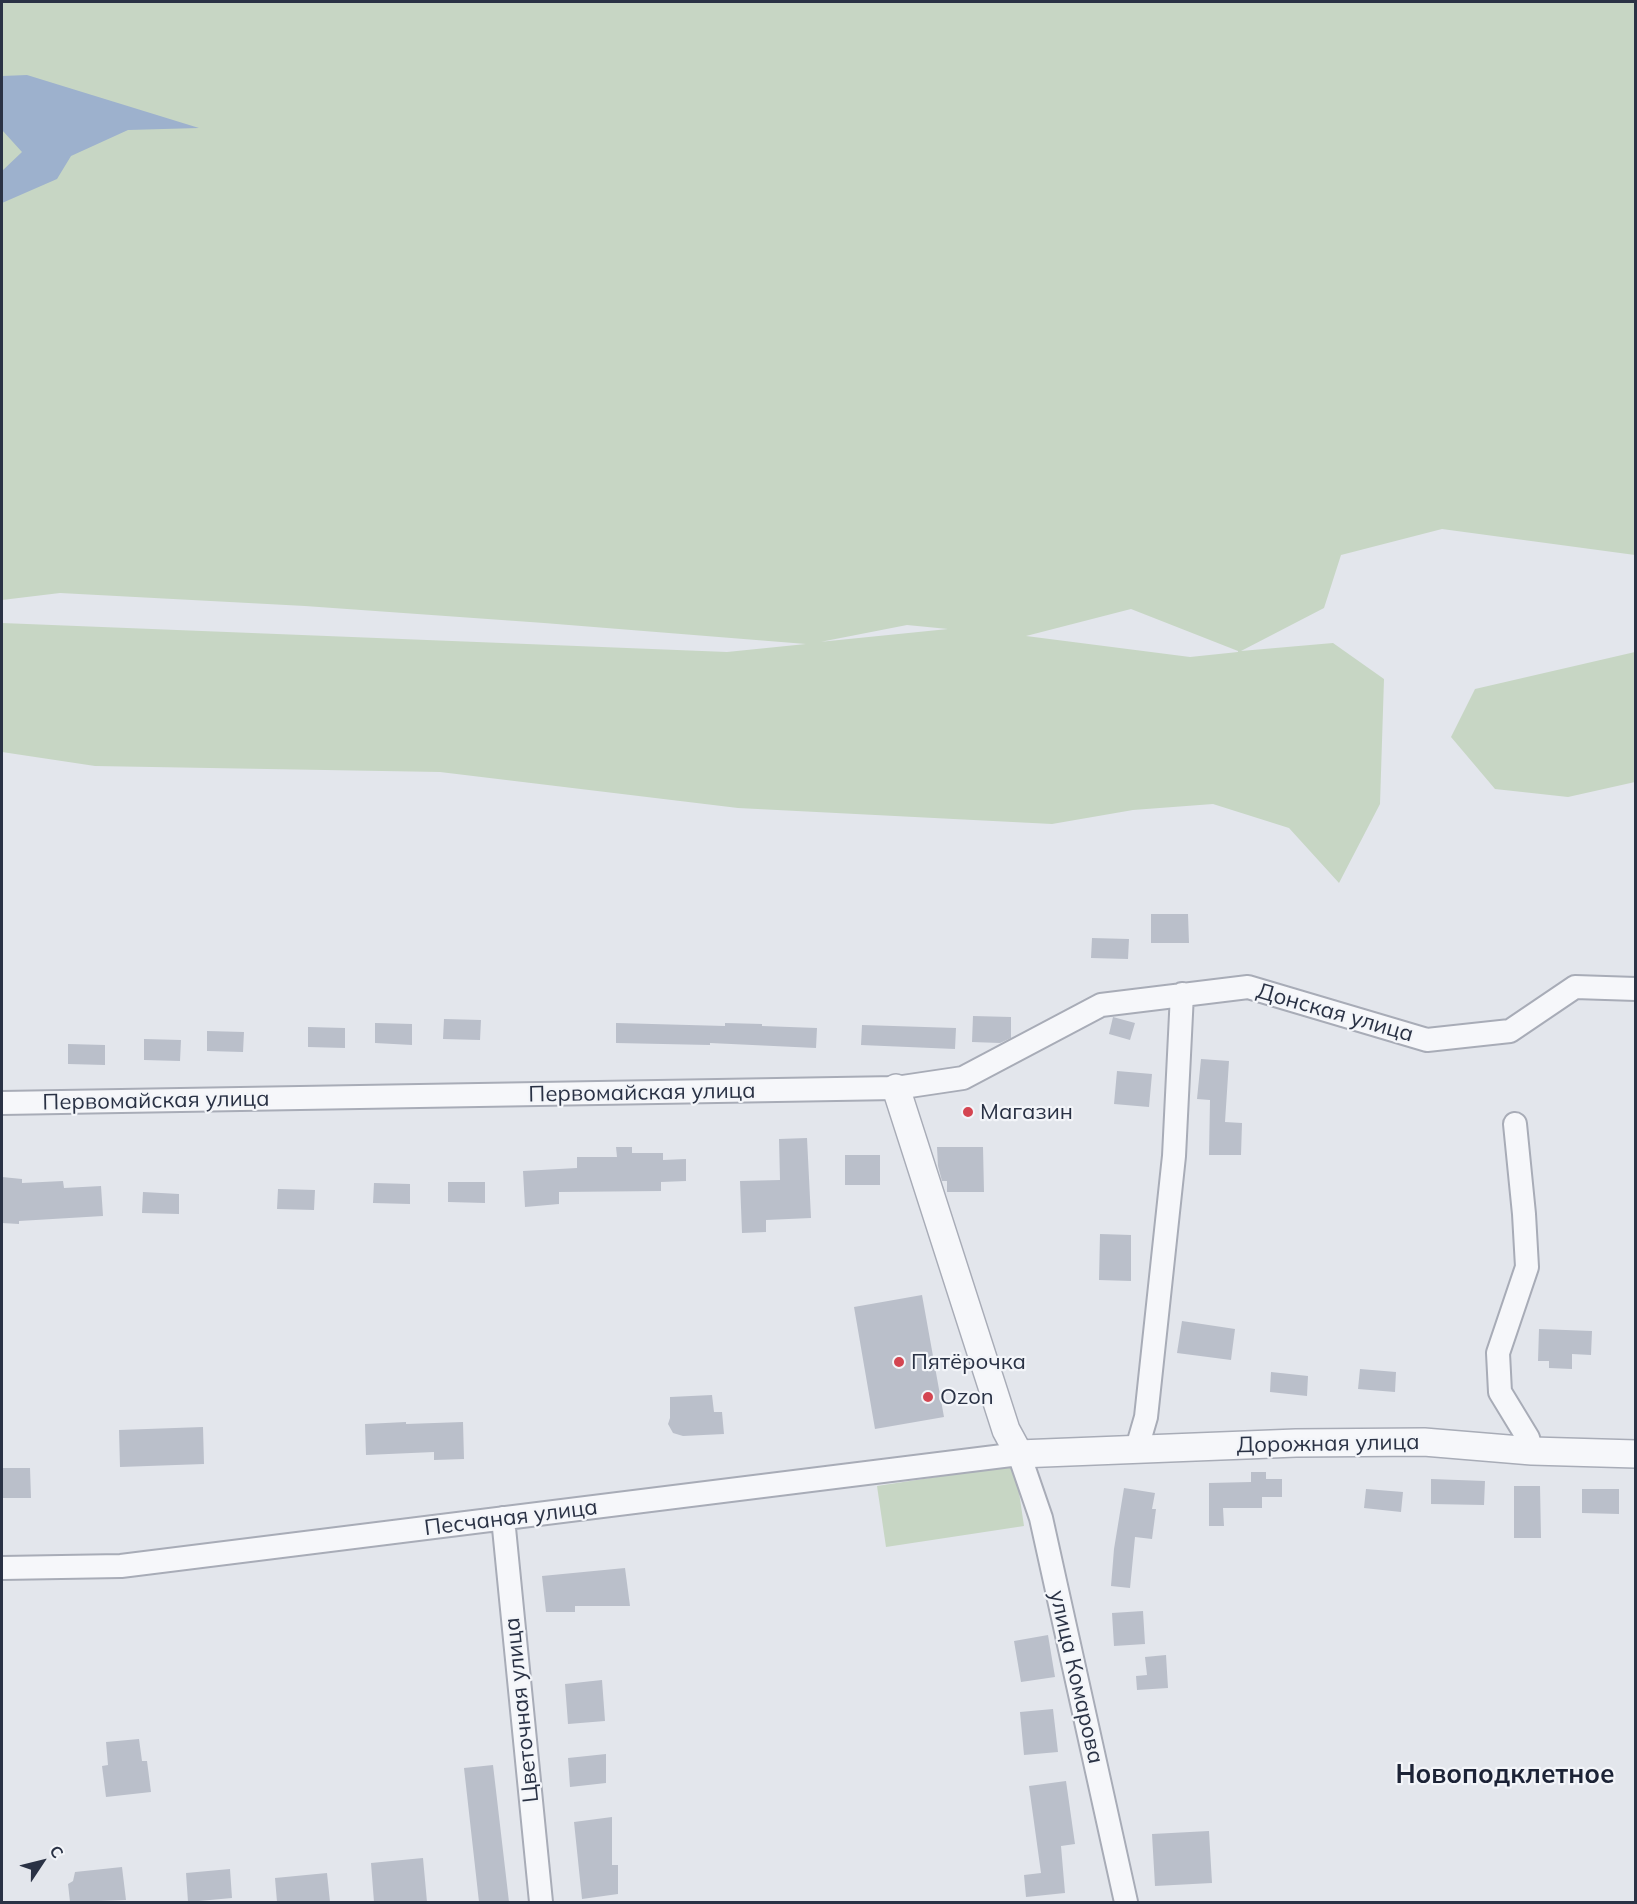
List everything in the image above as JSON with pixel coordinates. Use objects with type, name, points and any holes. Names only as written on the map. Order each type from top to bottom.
[{"type":"street","name":"Донская улица","points":[[896,1088],[963,1078],[1101,1005],[1182,994],[1248,987],[1427,1040],[1510,1031],[1575,987],[1635,989]]},
{"type":"street","points":[[1137,1448],[1146,1417],[1174,1156],[1182,994]]},
{"type":"street","points":[[896,1088],[1006,1430],[1020,1454]]},
{"type":"street","name":"Первомайская улица","points":[[2,1103],[896,1088]]},
{"type":"street","points":[[1515,1124],[1527,1267],[1498,1353],[1500,1392],[1528,1437],[1532,1451]]},
{"type":"street","name":"Дорожная улица","points":[[1020,1454],[1296,1443],[1424,1442],[1532,1451],[1635,1454]]},
{"type":"street","name":"Песчаная улица","points":[[2,1568],[121,1566],[1020,1454]]},
{"type":"street","name":"улица Комарова","points":[[1020,1454],[1041,1518],[1125,1902]]},
{"type":"street","name":"Цветочная улица","points":[[503,1518],[541,1902]]},
{"type":"green space","points":[[2,2],[1635,2],[1635,555],[1442,529],[1341,555],[1324,608],[1241,651],[1333,643],[1384,679],[1380,804],[1339,883],[1289,828],[1213,804],[1133,810],[1052,824],[738,808],[440,772],[95,766],[2,752],[2,623],[727,652],[806,644],[305,606],[60,593],[2,600]],"holes":[[[1131,609],[1238,651],[1190,657],[1026,636]],[[907,625],[948,629],[821,642]]]},
{"type":"green space","points":[[1635,652],[1635,782],[1568,797],[1495,789],[1451,737],[1475,689]]},
{"type":"green space","points":[[1015,1465],[1024,1526],[886,1547],[877,1486]]},
{"type":"water","points":[[27,75],[199,128],[128,130],[71,156],[57,179],[2,203],[2,171],[22,152],[2,130],[2,76]]},
{"type":"building","points":[[1151,914],[1188,914],[1189,943],[1151,943]]},
{"type":"building","points":[[1092,938],[1129,939],[1128,959],[1091,958]]},
{"type":"building","points":[[973,1016],[1011,1017],[1011,1038],[1000,1043],[972,1042]]},
{"type":"building","points":[[1113,1017],[1135,1023],[1130,1040],[1109,1034]]},
{"type":"building","points":[[444,1019],[481,1020],[480,1040],[443,1039]]},
{"type":"building","points":[[375,1023],[412,1024],[412,1045],[375,1043]]},
{"type":"building","points":[[616,1023],[725,1026],[725,1023],[817,1028],[816,1048],[710,1043],[710,1045],[616,1043]]},
{"type":"building","points":[[862,1025],[956,1028],[955,1049],[861,1045]]},
{"type":"building","points":[[308,1027],[345,1028],[345,1048],[308,1047]]},
{"type":"building","points":[[207,1031],[244,1032],[243,1052],[207,1051]]},
{"type":"building","points":[[144,1039],[181,1040],[180,1061],[144,1060]]},
{"type":"building","points":[[68,1044],[105,1045],[105,1065],[68,1064]]},
{"type":"building","points":[[1201,1059],[1229,1061],[1225,1122],[1242,1123],[1241,1155],[1209,1155],[1210,1100],[1197,1099]]},
{"type":"building","points":[[1117,1071],[1152,1074],[1149,1107],[1114,1104]]},
{"type":"building","points":[[807,1138],[811,1218],[766,1220],[766,1232],[742,1233],[740,1181],[780,1180],[779,1139]]},
{"type":"building","points":[[616,1147],[632,1147],[632,1153],[663,1153],[663,1160],[686,1159],[686,1181],[661,1182],[661,1191],[559,1192],[559,1204],[525,1207],[523,1171],[577,1168],[577,1157],[617,1157]]},
{"type":"building","points":[[937,1147],[983,1147],[984,1192],[947,1192],[947,1181],[942,1181],[938,1166]]},
{"type":"building","points":[[845,1155],[880,1155],[880,1185],[845,1185]]},
{"type":"building","points":[[2,1177],[22,1179],[22,1183],[63,1181],[64,1188],[101,1186],[103,1216],[19,1221],[19,1224],[2,1223]]},
{"type":"building","points":[[448,1182],[485,1182],[485,1203],[448,1202]]},
{"type":"building","points":[[374,1183],[410,1184],[410,1204],[373,1203]]},
{"type":"building","points":[[278,1189],[315,1190],[314,1210],[277,1209]]},
{"type":"building","points":[[143,1192],[179,1194],[179,1214],[142,1213]]},
{"type":"building","points":[[1100,1234],[1131,1235],[1131,1281],[1099,1280]]},
{"type":"building","name":"Пятёрочка","points":[[922,1295],[944,1417],[875,1429],[854,1307]]},
{"type":"building","points":[[1182,1321],[1235,1329],[1231,1360],[1177,1353]]},
{"type":"building","points":[[1539,1329],[1592,1331],[1591,1355],[1572,1354],[1572,1369],[1549,1368],[1549,1361],[1538,1361]]},
{"type":"building","points":[[1360,1369],[1396,1372],[1395,1392],[1358,1389]]},
{"type":"building","points":[[1271,1372],[1308,1376],[1307,1396],[1270,1392]]},
{"type":"building","points":[[712,1395],[714,1412],[722,1412],[724,1434],[683,1436],[673,1433],[668,1424],[670,1397]]},
{"type":"building","points":[[406,1422],[406,1424],[463,1422],[464,1459],[434,1460],[434,1452],[366,1455],[365,1424]]},
{"type":"building","points":[[203,1427],[204,1464],[120,1467],[119,1430]]},
{"type":"building","points":[[2,1468],[30,1468],[31,1498],[2,1498]]},
{"type":"building","points":[[1251,1472],[1266,1472],[1266,1479],[1282,1479],[1282,1497],[1262,1497],[1262,1508],[1223,1508],[1224,1526],[1209,1526],[1209,1483],[1251,1482]]},
{"type":"building","points":[[1431,1479],[1485,1481],[1484,1505],[1431,1504]]},
{"type":"building","points":[[1514,1486],[1540,1486],[1541,1538],[1514,1538]]},
{"type":"building","points":[[1124,1488],[1155,1493],[1152,1509],[1156,1509],[1152,1539],[1135,1537],[1130,1588],[1111,1586],[1114,1549]]},
{"type":"building","points":[[1366,1489],[1403,1492],[1401,1512],[1364,1508]]},
{"type":"building","points":[[1582,1489],[1619,1489],[1619,1514],[1582,1513]]},
{"type":"building","points":[[625,1568],[630,1606],[575,1606],[575,1612],[546,1612],[542,1576]]},
{"type":"building","points":[[1143,1611],[1145,1644],[1114,1646],[1112,1613]]},
{"type":"building","points":[[1048,1635],[1055,1677],[1021,1682],[1014,1641]]},
{"type":"building","points":[[1166,1655],[1168,1688],[1137,1690],[1136,1676],[1147,1675],[1145,1657]]},
{"type":"building","points":[[602,1680],[605,1721],[568,1724],[565,1684]]},
{"type":"building","points":[[1053,1709],[1058,1752],[1024,1755],[1020,1712]]},
{"type":"building","points":[[139,1739],[142,1761],[147,1761],[151,1792],[106,1797],[102,1766],[108,1765],[106,1742]]},
{"type":"building","points":[[606,1754],[606,1783],[570,1787],[568,1758]]},
{"type":"building","points":[[493,1765],[509,1902],[479,1902],[464,1768]]},
{"type":"building","points":[[1066,1781],[1075,1844],[1061,1846],[1065,1893],[1026,1897],[1024,1875],[1041,1873],[1029,1786]]},
{"type":"building","points":[[612,1817],[612,1865],[618,1865],[618,1894],[582,1899],[574,1822]]},
{"type":"building","points":[[1209,1831],[1212,1883],[1155,1886],[1152,1834]]},
{"type":"building","points":[[423,1858],[427,1902],[374,1902],[371,1863]]},
{"type":"building","points":[[122,1867],[126,1900],[70,1902],[68,1884],[73,1881],[75,1872]]},
{"type":"building","points":[[230,1869],[232,1898],[188,1902],[186,1873]]},
{"type":"building","points":[[327,1873],[330,1902],[277,1902],[275,1878]]},
{"type":"place","name":"Магазин","points":[[968,1112]]},
{"type":"place","name":"Пятёрочка","points":[[899,1362]]},
{"type":"place","name":"Ozon","points":[[928,1397]]},
{"type":"district","name":"Новоподклетное","points":[[1505,1775]]}]
